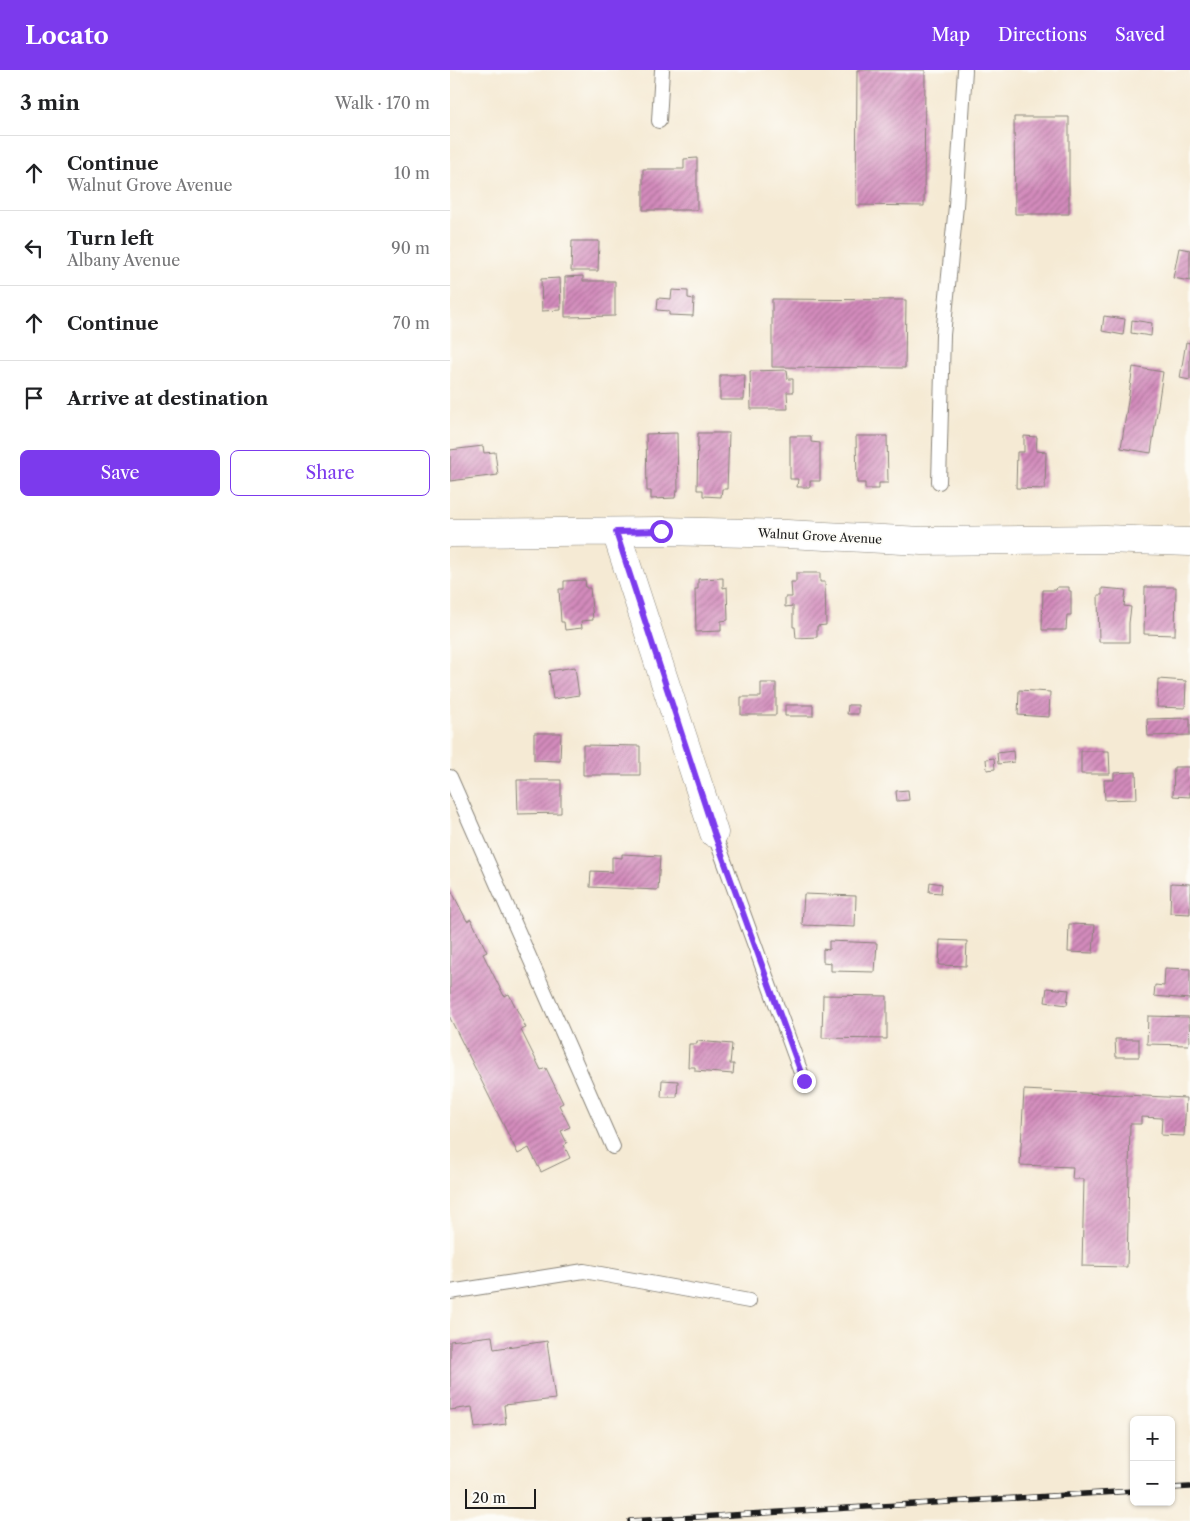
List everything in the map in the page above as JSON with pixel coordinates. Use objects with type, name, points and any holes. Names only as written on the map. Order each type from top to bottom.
[{"type":"street","name":"Walnut Grove Avenue","points":[[450,533],[661,531],[787,534],[922,541],[1105,539],[1190,542]]},
{"type":"street","points":[[616,532],[714,833]]},
{"type":"lane","points":[[659,121],[662,70]]},
{"type":"lane","points":[[939,482],[943,335],[954,225],[965,70]]},
{"type":"lane","points":[[450,777],[613,1147]]},
{"type":"lane","points":[[714,833],[804,1081]]},
{"type":"lane","points":[[450,1292],[584,1271],[749,1301]]},
{"type":"building","points":[[857,70],[925,70],[924,206],[856,205]]},
{"type":"building","points":[[1014,117],[1069,117],[1069,214],[1015,214]]},
{"type":"building","points":[[697,158],[697,210],[643,210],[643,169],[684,169],[684,159]]},
{"type":"building","points":[[572,241],[599,241],[598,271],[571,271]]},
{"type":"building","points":[[1179,248],[1190,250],[1190,281],[1173,278]]},
{"type":"building","points":[[583,276],[583,281],[615,281],[615,316],[565,317],[565,277]]},
{"type":"building","points":[[560,278],[561,310],[542,311],[541,279]]},
{"type":"building","points":[[672,290],[688,291],[688,298],[694,299],[693,316],[669,315],[669,311],[657,310],[658,298],[671,299]]},
{"type":"building","points":[[772,299],[906,300],[905,368],[772,367]]},
{"type":"building","points":[[1104,316],[1125,319],[1123,335],[1102,331]]},
{"type":"building","points":[[1132,320],[1152,323],[1151,336],[1131,333]]},
{"type":"building","points":[[1186,342],[1190,343],[1190,380],[1180,378]]},
{"type":"building","points":[[1133,367],[1163,372],[1151,453],[1121,448]]},
{"type":"building","points":[[787,370],[788,379],[793,379],[793,392],[787,392],[788,409],[751,409],[750,371]]},
{"type":"building","points":[[720,375],[745,375],[744,400],[720,400]]},
{"type":"building","points":[[677,433],[678,491],[676,491],[675,498],[651,499],[651,491],[647,491],[646,434]]},
{"type":"building","points":[[698,433],[729,433],[727,489],[722,489],[721,497],[703,496],[703,490],[697,490]]},
{"type":"building","points":[[790,436],[811,436],[811,442],[820,443],[820,481],[810,481],[810,487],[797,487],[798,479],[790,479]]},
{"type":"building","points":[[856,436],[887,436],[888,483],[879,483],[879,489],[865,489],[865,483],[857,483]]},
{"type":"building","points":[[1024,436],[1037,437],[1036,451],[1046,452],[1045,489],[1016,488],[1017,452],[1024,452]]},
{"type":"building","points":[[483,446],[484,453],[495,452],[498,475],[450,481],[450,450]]},
{"type":"building","points":[[796,573],[820,573],[820,582],[825,582],[826,625],[817,626],[817,637],[796,638],[795,627],[793,627],[793,606],[785,607],[785,597],[792,597],[791,582],[796,582]]},
{"type":"building","points":[[723,578],[723,588],[727,587],[728,620],[721,621],[721,631],[696,632],[695,589],[698,589],[698,579]]},
{"type":"building","points":[[585,580],[586,588],[590,588],[593,620],[581,621],[582,628],[565,630],[564,622],[561,622],[559,589],[564,589],[564,581]]},
{"type":"building","points":[[1057,587],[1069,587],[1069,591],[1071,591],[1071,615],[1067,615],[1066,630],[1042,630],[1043,590],[1056,590]]},
{"type":"building","points":[[1145,587],[1176,587],[1175,635],[1144,634]]},
{"type":"building","points":[[1102,588],[1126,590],[1124,606],[1131,607],[1129,642],[1099,642],[1098,595],[1102,595]]},
{"type":"building","points":[[575,667],[579,695],[553,699],[549,671]]},
{"type":"building","points":[[1158,679],[1186,681],[1185,708],[1157,707]]},
{"type":"building","points":[[761,683],[776,683],[776,715],[741,715],[741,697],[761,697]]},
{"type":"building","points":[[1019,690],[1050,692],[1049,717],[1018,715]]},
{"type":"building","points":[[785,705],[813,705],[813,716],[785,716]]},
{"type":"building","points":[[848,705],[858,705],[858,714],[847,714]]},
{"type":"building","points":[[1190,718],[1190,735],[1148,736],[1147,719]]},
{"type":"building","points":[[534,733],[561,733],[560,761],[534,760]]},
{"type":"building","points":[[583,745],[640,746],[640,775],[583,775]]},
{"type":"building","points":[[1013,751],[1014,762],[998,764],[997,753]]},
{"type":"building","points":[[1081,751],[1109,751],[1110,774],[1081,774]]},
{"type":"building","points":[[994,758],[995,769],[987,770],[986,759]]},
{"type":"building","points":[[1174,767],[1190,767],[1190,797],[1173,796]]},
{"type":"building","points":[[1136,772],[1137,799],[1105,800],[1104,780],[1114,780],[1114,773]]},
{"type":"building","points":[[517,780],[561,780],[561,813],[518,814]]},
{"type":"building","points":[[908,790],[909,800],[897,801],[896,791]]},
{"type":"building","points":[[622,854],[660,856],[658,890],[590,887],[591,871],[612,872],[612,857],[622,858]]},
{"type":"building","points":[[930,882],[942,884],[941,893],[929,892]]},
{"type":"building","points":[[1171,883],[1190,884],[1190,914],[1170,913]]},
{"type":"building","points":[[450,888],[467,921],[471,919],[487,952],[483,954],[504,996],[509,994],[526,1028],[521,1030],[541,1070],[546,1068],[563,1103],[559,1105],[570,1127],[561,1131],[567,1143],[564,1145],[570,1158],[541,1172],[529,1148],[518,1154],[450,1018]]},
{"type":"building","points":[[804,894],[856,896],[855,927],[802,925]]},
{"type":"building","points":[[1069,924],[1095,925],[1093,953],[1068,952]]},
{"type":"building","points":[[940,940],[967,941],[966,966],[939,965]]},
{"type":"building","points":[[829,941],[877,943],[875,972],[831,971],[831,963],[823,962],[823,949],[829,950]]},
{"type":"building","points":[[1165,968],[1190,969],[1190,999],[1154,996],[1155,985],[1164,986]]},
{"type":"building","points":[[1047,988],[1069,990],[1067,1005],[1045,1002]]},
{"type":"building","points":[[823,995],[887,996],[887,1039],[822,1038]]},
{"type":"building","points":[[1148,1016],[1189,1017],[1190,1041],[1188,1045],[1147,1044]]},
{"type":"building","points":[[1115,1039],[1139,1039],[1139,1057],[1116,1057]]},
{"type":"building","points":[[697,1041],[732,1044],[730,1064],[734,1064],[733,1074],[695,1071],[695,1067],[688,1067],[689,1044],[697,1044]]},
{"type":"building","points":[[662,1080],[678,1081],[677,1097],[661,1097]]},
{"type":"building","points":[[1024,1090],[1186,1098],[1184,1136],[1161,1135],[1162,1118],[1141,1117],[1141,1124],[1130,1124],[1127,1267],[1082,1266],[1084,1179],[1072,1179],[1073,1167],[1020,1165]]},
{"type":"building","points":[[492,1336],[494,1349],[547,1341],[555,1399],[504,1405],[506,1424],[475,1428],[472,1407],[450,1410],[450,1341]]},
{"type":"railway","points":[[1175,1488],[1190,1487]]},
{"type":"railway","points":[[630,1521],[1130,1491]]},
{"type":"route","points":[[661,531],[616,532],[714,833],[804,1081]]}]
